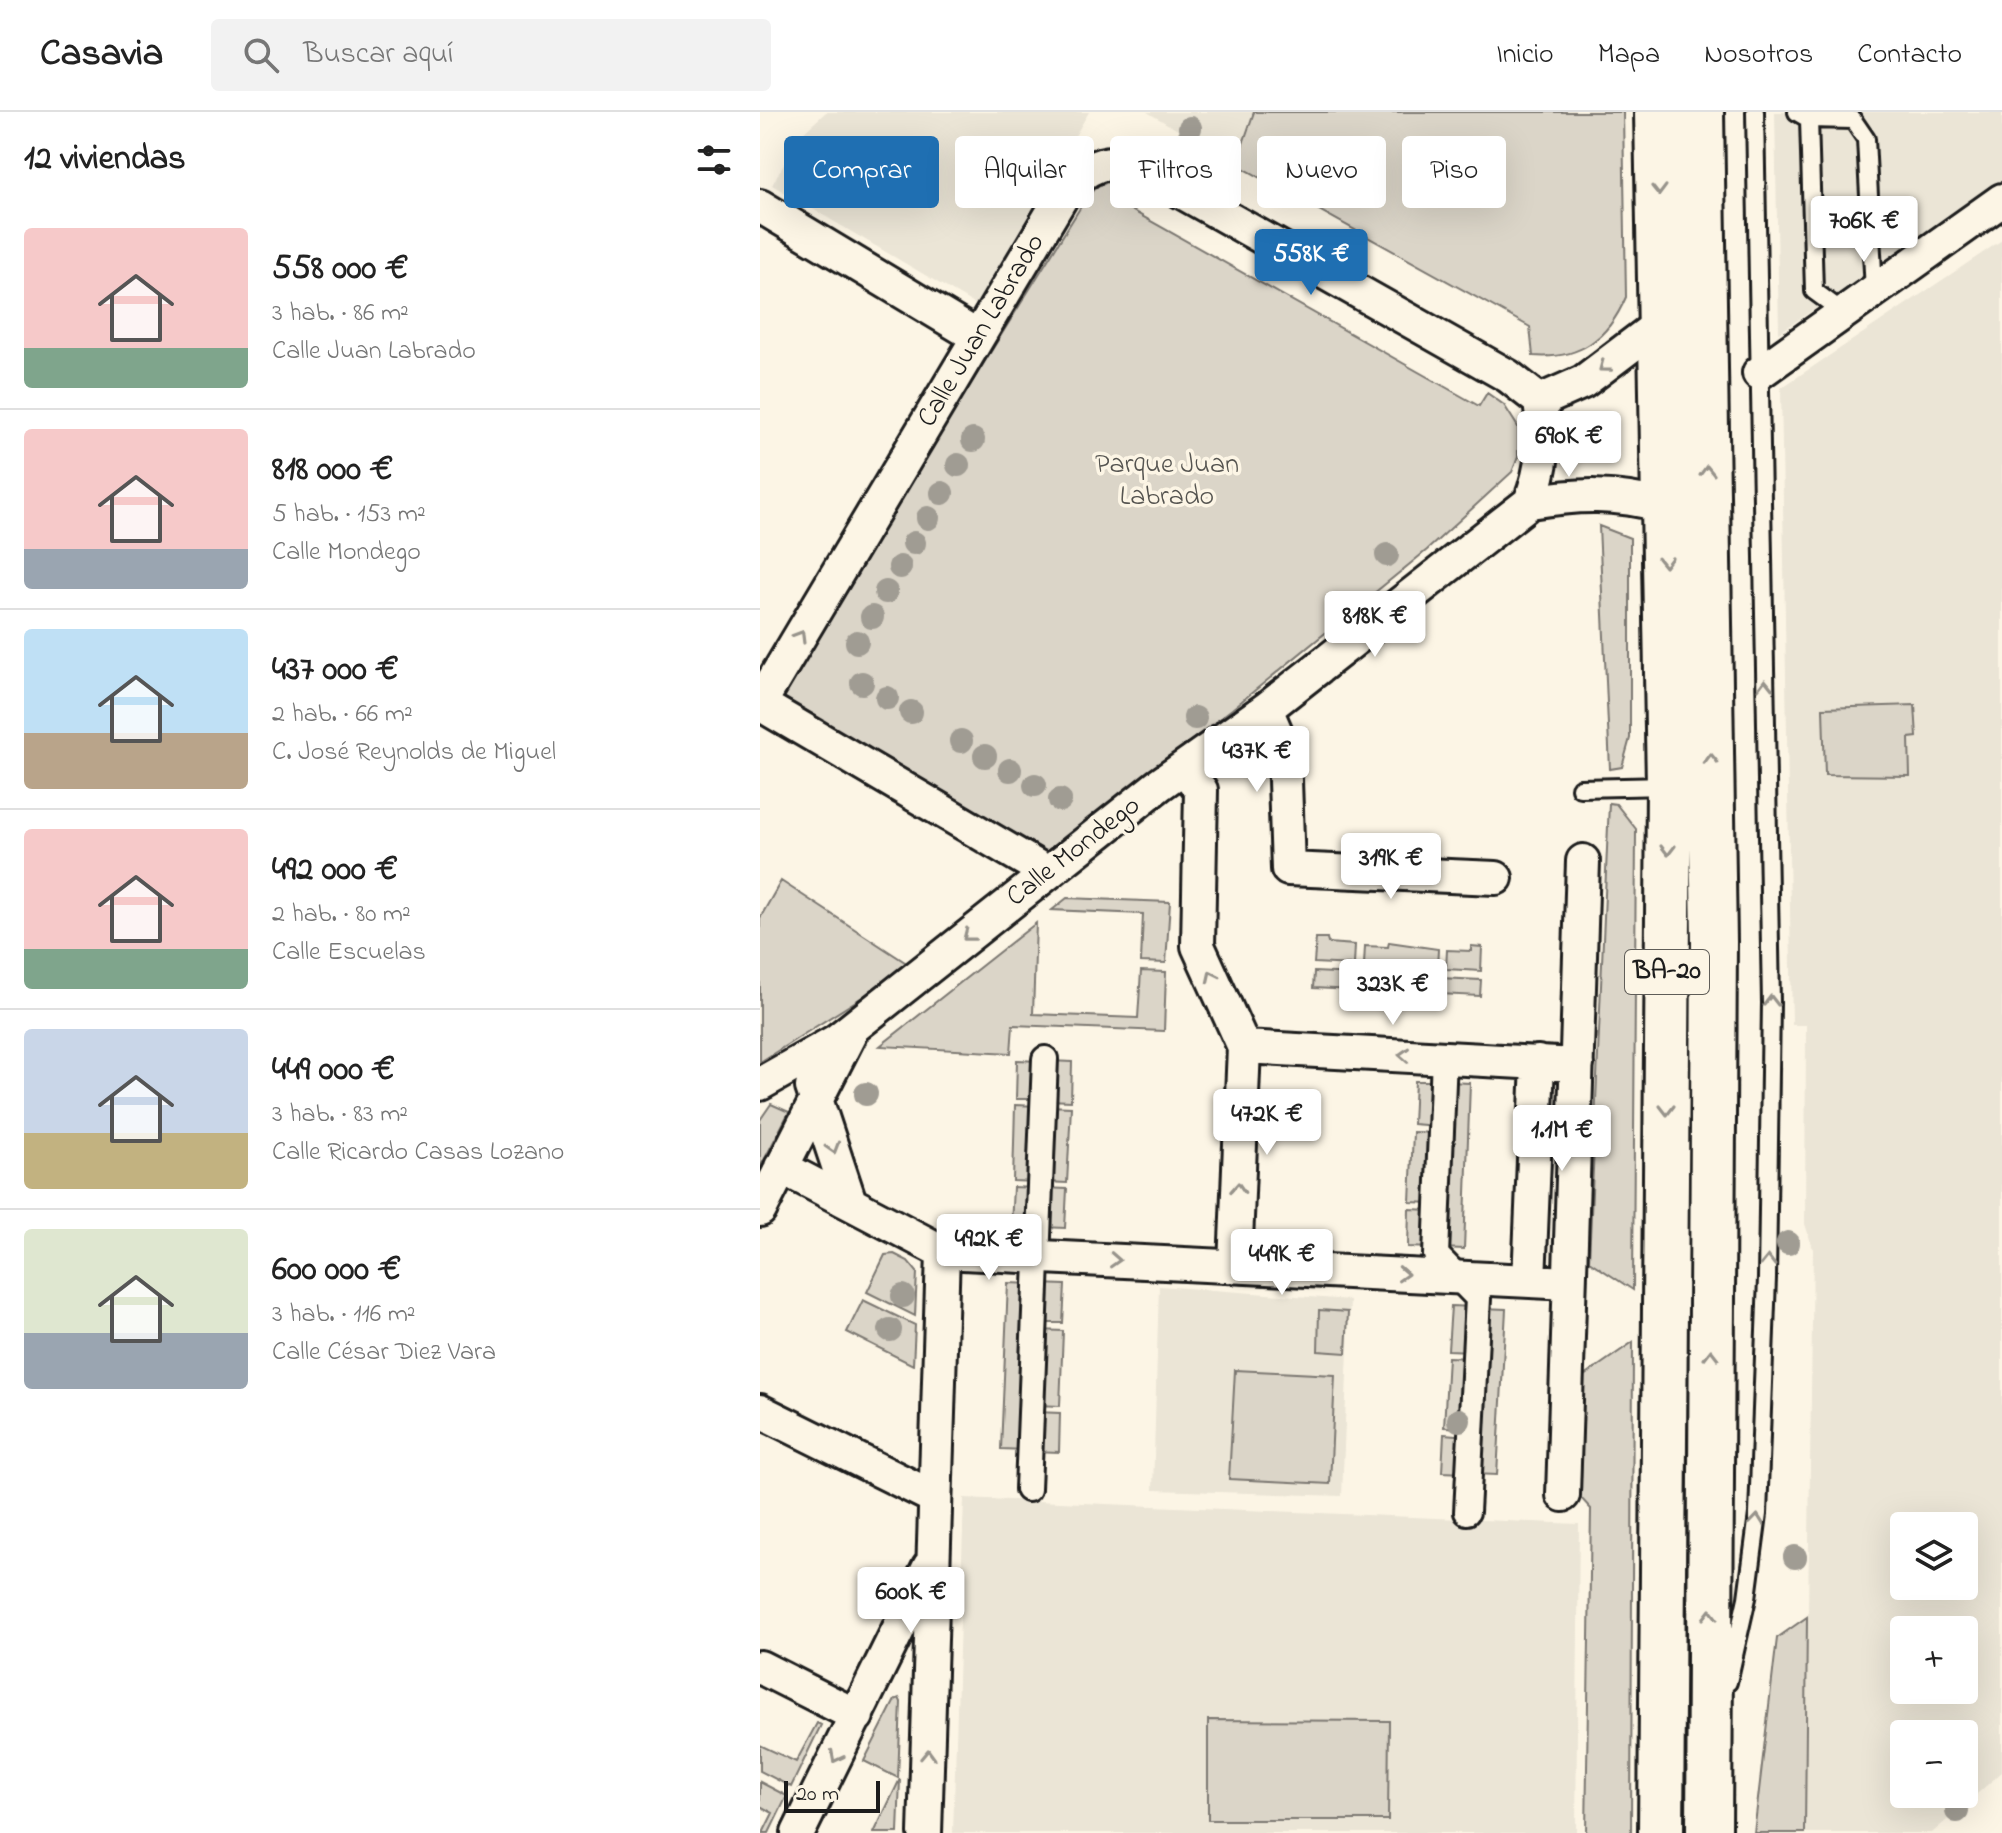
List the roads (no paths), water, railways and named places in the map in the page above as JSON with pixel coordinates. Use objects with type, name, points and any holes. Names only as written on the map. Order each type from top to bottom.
[{"type":"highway","name":"BA-20","points":[[1657,112],[1669,785],[1661,1833]]},
{"type":"highway","name":"BA-20","points":[[1701,112],[1714,942],[1709,1833]]},
{"type":"street","name":"Calle Juan Labrado","points":[[1048,873],[760,704],[1072,183],[1098,164],[1120,162],[1141,169],[1508,376],[1540,401]]},
{"type":"street","points":[[1759,373],[2002,200]]},
{"type":"street","points":[[760,206],[978,337]]},
{"type":"street","points":[[1530,502],[1542,473],[1545,439],[1540,401],[1583,382],[1661,323]]},
{"type":"street","points":[[1545,439],[1559,470],[1585,494]]},
{"type":"street","name":"Calle Mondego","points":[[760,1084],[798,1064],[853,1027],[1530,502],[1585,494],[1630,498],[1664,506]]},
{"type":"street","points":[[1266,709],[1284,751],[1288,869],[1496,878]]},
{"type":"street","points":[[1184,768],[1201,790],[1198,946],[1244,1047],[1235,1266]]},
{"type":"street","points":[[1563,1495],[1583,861]]},
{"type":"street","points":[[760,1210],[853,1027]]},
{"type":"street","points":[[1244,1047],[1577,1065]]},
{"type":"street","points":[[1444,1057],[1467,1512]]},
{"type":"street","points":[[1028,1489],[1045,1059]]},
{"type":"street","points":[[1529,1281],[1538,1062]]},
{"type":"street","points":[[798,1064],[817,1096],[849,1199]]},
{"type":"street","points":[[781,1167],[849,1199],[943,1252],[1569,1283]]},
{"type":"street","points":[[925,1833],[943,1252]]},
{"type":"street","points":[[760,1411],[935,1498]]},
{"type":"street","points":[[798,1833],[934,1555]]},
{"type":"street","points":[[884,1662],[906,1662],[930,1670]]},
{"type":"street","points":[[760,1667],[857,1716]]},
{"type":"lane","points":[[1709,1761],[1747,1598],[1758,1514],[1767,1302],[1771,1003],[1755,112]]},
{"type":"lane","points":[[1844,313],[1814,291],[1803,115],[1853,120],[1866,139],[1874,291]]},
{"type":"lane","points":[[1580,788],[1669,785]]},
{"type":"park label","name":"Parque Juan Labrado","points":[[1167,481]]}]
